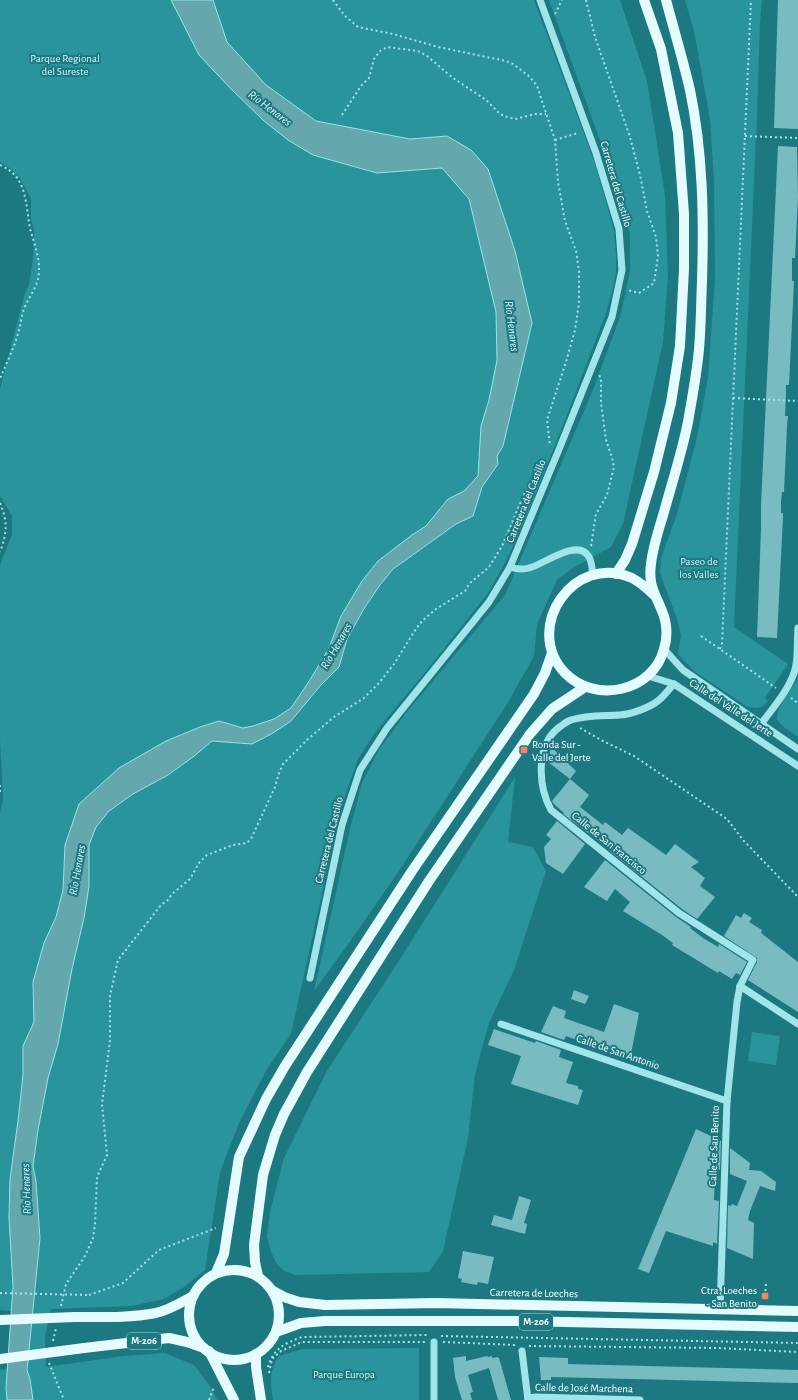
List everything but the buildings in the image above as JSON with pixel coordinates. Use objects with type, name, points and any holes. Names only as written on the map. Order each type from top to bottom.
[{"type":"main road","points":[[616,574],[625,560],[632,544],[654,472],[671,403],[680,346],[684,269],[684,214],[678,133],[661,49],[644,0]]},
{"type":"main road","points":[[655,596],[644,586],[631,578],[616,574],[593,575],[575,583],[561,597],[555,608],[552,614],[549,633],[552,653],[565,673],[574,681],[585,687],[596,690],[607,691],[628,688],[639,683],[655,668],[664,649],[667,630],[663,612],[650,584],[650,566],[655,542],[687,424],[699,350],[703,239],[702,187],[691,98],[666,0]]},
{"type":"main road","points":[[216,1273],[224,1254],[239,1157],[270,1092],[285,1066],[412,871],[534,694],[545,673],[552,653]]},
{"type":"main road","points":[[258,1276],[254,1245],[263,1175],[275,1135],[284,1114],[307,1072],[429,881],[530,734],[552,708],[585,687]]},
{"type":"main road","name":"M-206","points":[[0,1359],[169,1338],[187,1342],[216,1356],[229,1359],[243,1359],[256,1354],[268,1345],[276,1332],[279,1311],[273,1291],[258,1276],[237,1269],[216,1273],[202,1283],[193,1296],[189,1318],[196,1339],[206,1350]]},
{"type":"main road","name":"Carretera de Loeches","points":[[273,1291],[284,1297],[299,1302],[325,1305],[436,1303],[798,1311]]},
{"type":"main road","name":"M-206","points":[[0,1320],[76,1317],[129,1317],[157,1312],[179,1304],[193,1296]]},
{"type":"main road","name":"M-206","points":[[276,1332],[301,1323],[333,1321],[534,1322],[798,1327]]},
{"type":"main road","points":[[206,1350],[234,1400]]},
{"type":"main road","points":[[256,1354],[256,1374],[261,1400]]},
{"type":"street","name":"Carretera del Castillo","points":[[310,978],[342,825],[360,770],[387,728],[489,602],[510,567],[612,317],[622,270],[619,229],[596,153],[540,0]]},
{"type":"street","points":[[510,567],[516,569],[529,568],[561,554],[579,550],[589,557],[593,575]]},
{"type":"street","points":[[761,724],[784,693],[796,666],[798,628]]},
{"type":"street","name":"Calle del Valle del Jerte","points":[[664,649],[678,665],[693,677],[798,749]]},
{"type":"street","name":"Calle del Valle del Jerte","points":[[648,676],[674,684],[798,766]]},
{"type":"street","name":"Calle de San Francisco","points":[[674,684],[659,700],[644,708],[621,715],[570,720],[557,728],[546,741],[541,760],[545,800],[551,810],[679,913],[753,960],[740,986]]},
{"type":"street","points":[[740,986],[798,1024]]},
{"type":"street","name":"Calle de San Benito","points":[[720,1309],[727,1101],[740,986]]},
{"type":"street","name":"Calle de San Antonio","points":[[501,1024],[727,1101]]},
{"type":"street","points":[[434,1400],[435,1339]]},
{"type":"street","points":[[521,1348],[528,1399]]},
{"type":"street","name":"Calle de José Marchena","points":[[528,1399],[536,1397],[640,1400]]},
{"type":"path","points":[[333,0],[344,15],[358,27],[393,34],[438,47],[496,58],[513,64],[530,77],[537,86],[555,140],[558,182],[564,221],[576,251],[579,271],[579,303],[575,330],[547,420],[550,453],[560,447]]},
{"type":"path","points":[[548,23],[557,11],[562,0]]},
{"type":"path","points":[[586,0],[595,38],[630,137],[640,175],[647,211],[656,237],[658,256],[654,283],[639,293],[618,288]]},
{"type":"path","points":[[720,649],[722,644],[751,0]]},
{"type":"path","points":[[342,115],[361,86],[369,78],[374,59],[380,51],[387,47],[418,51],[427,56],[453,78],[486,100],[500,114],[506,117],[515,119],[535,114],[546,114]]},
{"type":"path","points":[[555,140],[588,131]]},
{"type":"path","points":[[745,136],[798,138]]},
{"type":"path","points":[[0,165],[12,173],[20,183],[26,196],[30,228],[36,249],[39,268],[38,280],[23,311],[19,331],[0,379]]},
{"type":"path","points":[[586,554],[592,545],[596,514],[607,495],[614,467],[606,440],[602,411],[602,378],[592,368]]},
{"type":"path","points":[[733,398],[798,401]]},
{"type":"path","points":[[61,1308],[66,1284],[86,1256],[93,1238],[97,1177],[107,1155],[102,1104],[110,1041],[110,996],[118,960],[160,905],[168,900],[172,894],[190,879],[199,863],[207,855],[247,843],[257,827],[275,787],[283,764],[294,752],[334,717],[364,698],[379,683],[394,664],[423,620],[436,609],[465,591],[470,583],[489,567],[502,546],[525,492],[538,473]]},
{"type":"path","points":[[0,503],[5,514],[6,529],[0,552]]},
{"type":"path","points":[[701,636],[798,703]]},
{"type":"path","points":[[570,720],[578,727],[601,740],[634,756],[727,819],[744,840],[798,897]]},
{"type":"path","points":[[0,785],[0,794]]},
{"type":"path","points":[[0,1293],[89,1295],[124,1284],[160,1250],[228,1223]]},
{"type":"path","points":[[765,1296],[766,1284]]},
{"type":"path","points":[[52,1346],[57,1323]]},
{"type":"path","points":[[427,1335],[302,1337],[290,1341],[279,1348],[270,1358],[267,1370],[268,1376],[272,1359],[281,1351],[302,1342],[435,1339],[798,1342]]},
{"type":"path","points":[[435,1339],[521,1348]]},
{"type":"path","points":[[529,1346],[716,1348],[798,1352]]},
{"type":"path","points":[[49,1362],[64,1400]]},
{"type":"green space","name":"Parque Regional del Sureste","points":[[0,0],[534,0],[594,160],[614,231],[616,273],[605,316],[526,518],[506,561],[488,593],[428,669],[377,730],[358,759],[341,807],[291,1034],[267,1069],[239,1123],[220,1172],[205,1270],[184,1287],[164,1299],[131,1306],[51,1309],[45,1337],[46,1367],[124,1356],[165,1353],[194,1365],[210,1386],[217,1400],[33,1400],[27,1370],[40,1238],[36,1182],[33,1166],[48,1078],[58,1044],[72,969],[84,918],[89,886],[89,845],[96,827],[109,811],[133,794],[168,775],[212,741],[252,744],[291,721],[320,686],[339,667],[347,639],[365,607],[393,569],[456,524],[473,516],[482,487],[491,475],[497,456],[503,446],[532,324],[515,251],[488,169],[447,136],[410,139],[316,122],[281,95],[241,99],[264,121],[288,140],[313,155],[377,173],[442,168],[469,199],[496,312],[497,360],[489,400],[481,426],[478,476],[464,491],[448,499],[426,526],[378,561],[362,581],[341,616],[329,648],[291,708],[274,719],[253,726],[243,728],[219,721],[166,741],[65,845],[63,890],[56,917],[44,943],[33,982],[34,1022],[23,1046],[23,1075],[10,1179],[9,1218],[13,1286],[11,1311],[0,1310],[0,813],[3,798],[0,739],[0,565],[12,534],[12,516],[0,496],[0,389],[25,293],[29,284],[33,260],[34,230],[31,219],[31,198],[20,179],[21,176],[19,178],[11,169],[0,162]]},
{"type":"green space","points":[[549,0],[620,0],[647,81],[665,195],[668,276],[663,342],[623,524],[611,547],[573,568],[557,580],[537,624],[534,656],[507,704],[399,871],[314,991],[350,829],[362,783],[378,751],[406,713],[505,595],[593,390],[620,317],[630,272],[630,234],[613,176]]},
{"type":"green space","name":"Paseo de los Valles","points":[[685,0],[762,0],[734,627],[788,664],[765,698],[768,701],[763,706],[758,708],[746,706],[694,671],[678,654],[681,635],[677,619],[660,573],[661,558],[677,514],[696,442],[708,378],[715,279],[714,181],[710,119],[694,31]]},
{"type":"green space","points":[[798,680],[798,737],[780,723],[777,717],[784,700]]},
{"type":"green space","points":[[515,777],[508,842],[533,847],[546,871],[514,970],[489,1023],[475,1074],[468,1138],[443,1251],[429,1272],[296,1275],[284,1271],[277,1264],[271,1252],[267,1236],[270,1212],[284,1158],[327,1071]]},
{"type":"green space","points":[[752,1032],[780,1036],[776,1065],[748,1061]]},
{"type":"green space","name":"Parque Europa","points":[[419,1348],[419,1400],[273,1400],[271,1377],[273,1367],[279,1356],[303,1349]]},
{"type":"green space","points":[[7,1369],[7,1400],[0,1400],[0,1370]]},
{"type":"water","name":"Río Henares","points":[[171,0],[213,0],[227,42],[266,85],[316,121],[410,139],[447,136],[471,150],[488,169],[515,251],[532,323],[503,446],[497,456],[498,464],[482,487],[473,516],[456,524],[393,569],[365,607],[347,639],[339,667],[320,686],[291,721],[252,744],[212,741],[168,775],[133,794],[109,811],[96,827],[89,845],[89,886],[84,918],[72,969],[58,1044],[48,1078],[33,1166],[36,1182],[40,1238],[27,1370],[33,1400],[7,1400],[6,1388],[13,1286],[9,1218],[10,1179],[23,1075],[23,1046],[34,1022],[33,982],[44,943],[56,917],[63,890],[65,845],[79,804],[119,768],[166,741],[219,721],[243,728],[253,726],[274,719],[291,708],[329,648],[341,616],[362,581],[378,561],[426,526],[448,499],[464,491],[478,476],[481,426],[489,400],[497,360],[496,312],[469,199],[442,168],[377,173],[313,155],[288,140],[264,121],[199,55]]},
{"type":"place","name":"Ronda Sur - Valle del Jerte","points":[[524,750]]},
{"type":"place","name":"Ctra. Loeches - San Benito","points":[[765,1296]]}]
